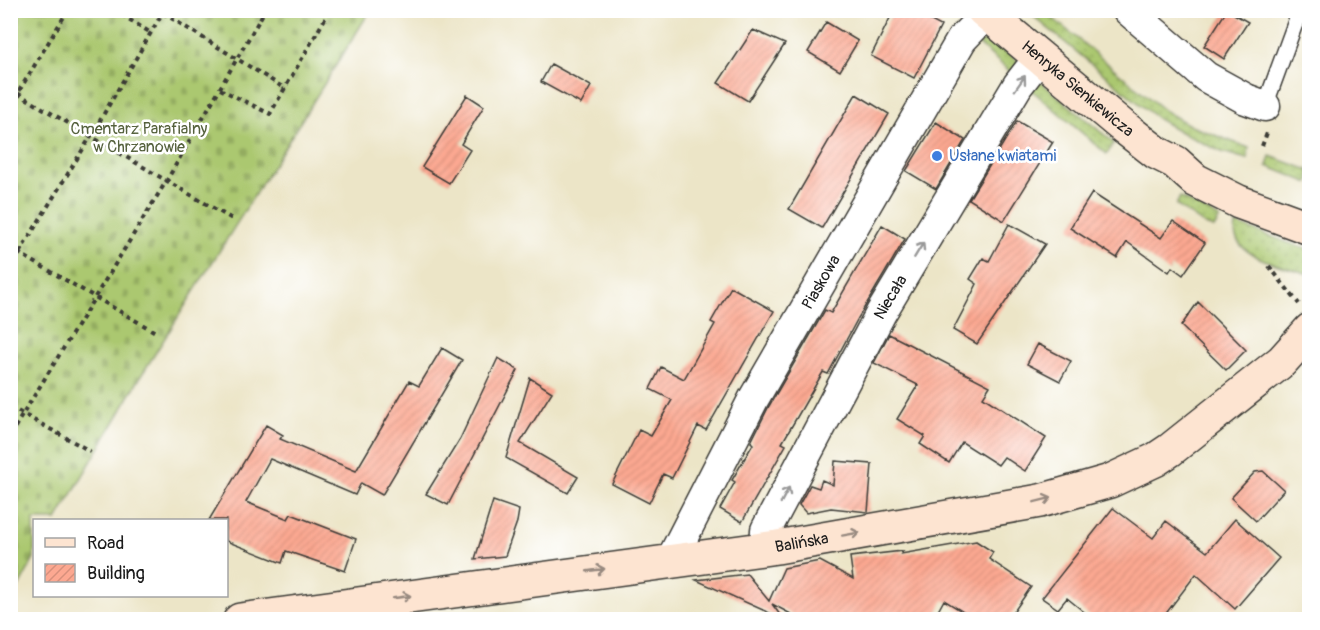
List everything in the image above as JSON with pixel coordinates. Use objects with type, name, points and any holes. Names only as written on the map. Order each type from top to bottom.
[{"type":"street","points":[[1128,10],[1206,77],[1246,99],[1265,106]]},
{"type":"street","name":"Henryka Sienkiewicza","points":[[984,12],[1157,153],[1175,162],[1209,169],[1248,183],[1310,211]]},
{"type":"street","name":"Piaskowa","points":[[671,560],[760,388],[962,39],[984,12]]},
{"type":"street","name":"Niecała","points":[[765,548],[766,530],[881,313],[1018,85],[1039,58]]},
{"type":"street","name":"Henryka Sienkiewicza","points":[[1175,162],[1195,180],[1215,191],[1310,228]]},
{"type":"street","name":"Balińska","points":[[240,620],[765,548],[1040,501],[1110,480],[1170,450],[1282,362],[1307,321]]},
{"type":"lane","points":[[1265,106],[1300,10]]},
{"type":"path","points":[[10,106],[68,10]]},
{"type":"path","points":[[114,10],[151,33]]},
{"type":"path","points":[[10,435],[96,298],[266,10]]},
{"type":"path","points":[[220,89],[270,114],[330,10]]},
{"type":"path","points":[[10,268],[164,12],[284,88]]},
{"type":"path","points":[[10,89],[232,219]]},
{"type":"path","points":[[10,249],[157,333]]},
{"type":"path","points":[[1269,266],[1307,321]]},
{"type":"path","points":[[10,407],[90,451]]},
{"type":"green space","name":"Cmentarz Parafialny w Chrzanowie","points":[[11,10],[370,11],[141,376],[58,519],[33,519],[33,561],[11,601]]},
{"type":"green space","points":[[1027,11],[1044,11],[1165,111],[1191,126],[1249,148],[1247,159],[1222,152],[1158,119]]},
{"type":"green space","points":[[975,41],[994,42],[1020,63],[1013,74]]},
{"type":"green space","points":[[1036,78],[1114,143],[1107,154],[1028,87]]},
{"type":"green space","points":[[1270,156],[1309,170],[1309,183],[1267,166]]},
{"type":"green space","points":[[1180,197],[1220,218],[1214,228],[1205,225],[1176,205]]},
{"type":"green space","points":[[1236,224],[1309,250],[1309,274],[1268,262],[1248,251],[1240,245],[1236,237]]},
{"type":"building","points":[[894,10],[910,10],[941,26],[914,78],[871,56]]},
{"type":"building","points":[[1227,10],[1248,22],[1224,59],[1204,46]]},
{"type":"building","points":[[826,22],[858,41],[840,71],[808,52]]},
{"type":"building","points":[[753,30],[785,44],[748,101],[718,83]]},
{"type":"building","points":[[551,64],[591,86],[581,104],[541,82]]},
{"type":"building","points":[[856,94],[889,114],[822,228],[789,209]]},
{"type":"building","points":[[467,95],[484,106],[461,144],[470,150],[449,183],[422,167]]},
{"type":"building","points":[[1017,121],[1053,142],[1004,221],[969,199]]},
{"type":"building","name":"Usłane kwiatami","points":[[936,122],[965,140],[936,189],[906,171]]},
{"type":"building","points":[[1092,193],[1161,238],[1173,221],[1205,243],[1183,275],[1172,267],[1169,272],[1127,242],[1117,258],[1070,228]]},
{"type":"building","points":[[1009,224],[1045,244],[977,344],[953,330],[977,284],[970,279],[983,258],[989,261]]},
{"type":"building","points":[[882,225],[905,239],[828,374],[823,372],[782,443],[786,445],[742,522],[720,509],[735,482],[732,480],[753,444],[751,442],[769,406],[825,310],[831,313]]},
{"type":"building","points":[[731,287],[774,311],[706,430],[698,426],[672,478],[663,474],[649,503],[612,484],[639,430],[651,436],[672,400],[650,389],[661,367],[684,379],[715,324],[711,322]]},
{"type":"building","points":[[1198,302],[1246,350],[1226,370],[1181,326]]},
{"type":"building","points":[[889,334],[990,386],[983,397],[1046,438],[1025,471],[1004,457],[998,465],[962,442],[949,463],[920,444],[925,436],[897,419],[918,385],[874,363]]},
{"type":"building","points":[[1038,344],[1071,361],[1060,381],[1027,364]]},
{"type":"building","points":[[442,348],[462,360],[382,495],[361,483],[355,495],[270,459],[246,502],[288,519],[291,514],[356,539],[345,571],[286,551],[282,563],[228,542],[228,519],[210,519],[266,425],[283,435],[280,439],[356,471],[409,381],[419,386]]},
{"type":"building","points":[[498,358],[518,370],[448,505],[426,494],[460,439]]},
{"type":"building","points":[[530,378],[552,392],[520,443],[578,477],[568,493],[506,458]]},
{"type":"building","points":[[835,461],[872,464],[868,512],[831,508],[806,513],[799,505],[810,485],[819,488],[822,480],[833,485]]},
{"type":"building","points":[[1263,471],[1284,490],[1256,521],[1231,498],[1255,472]]},
{"type":"building","points":[[493,501],[519,510],[517,522],[505,556],[475,559]]},
{"type":"building","points":[[1113,508],[1153,538],[1166,521],[1207,552],[1235,519],[1279,558],[1235,609],[1196,574],[1161,620],[1094,620],[1067,598],[1058,609],[1042,598]]},
{"type":"building","points":[[976,541],[993,552],[989,559],[1031,587],[1008,620],[976,620],[944,600],[933,620],[802,620],[772,604],[783,619],[696,580],[747,574],[769,601],[784,568],[820,561],[853,579],[850,557],[903,551],[901,554]]},
{"type":"place","name":"Usłane kwiatami","points":[[937,156]]}]
